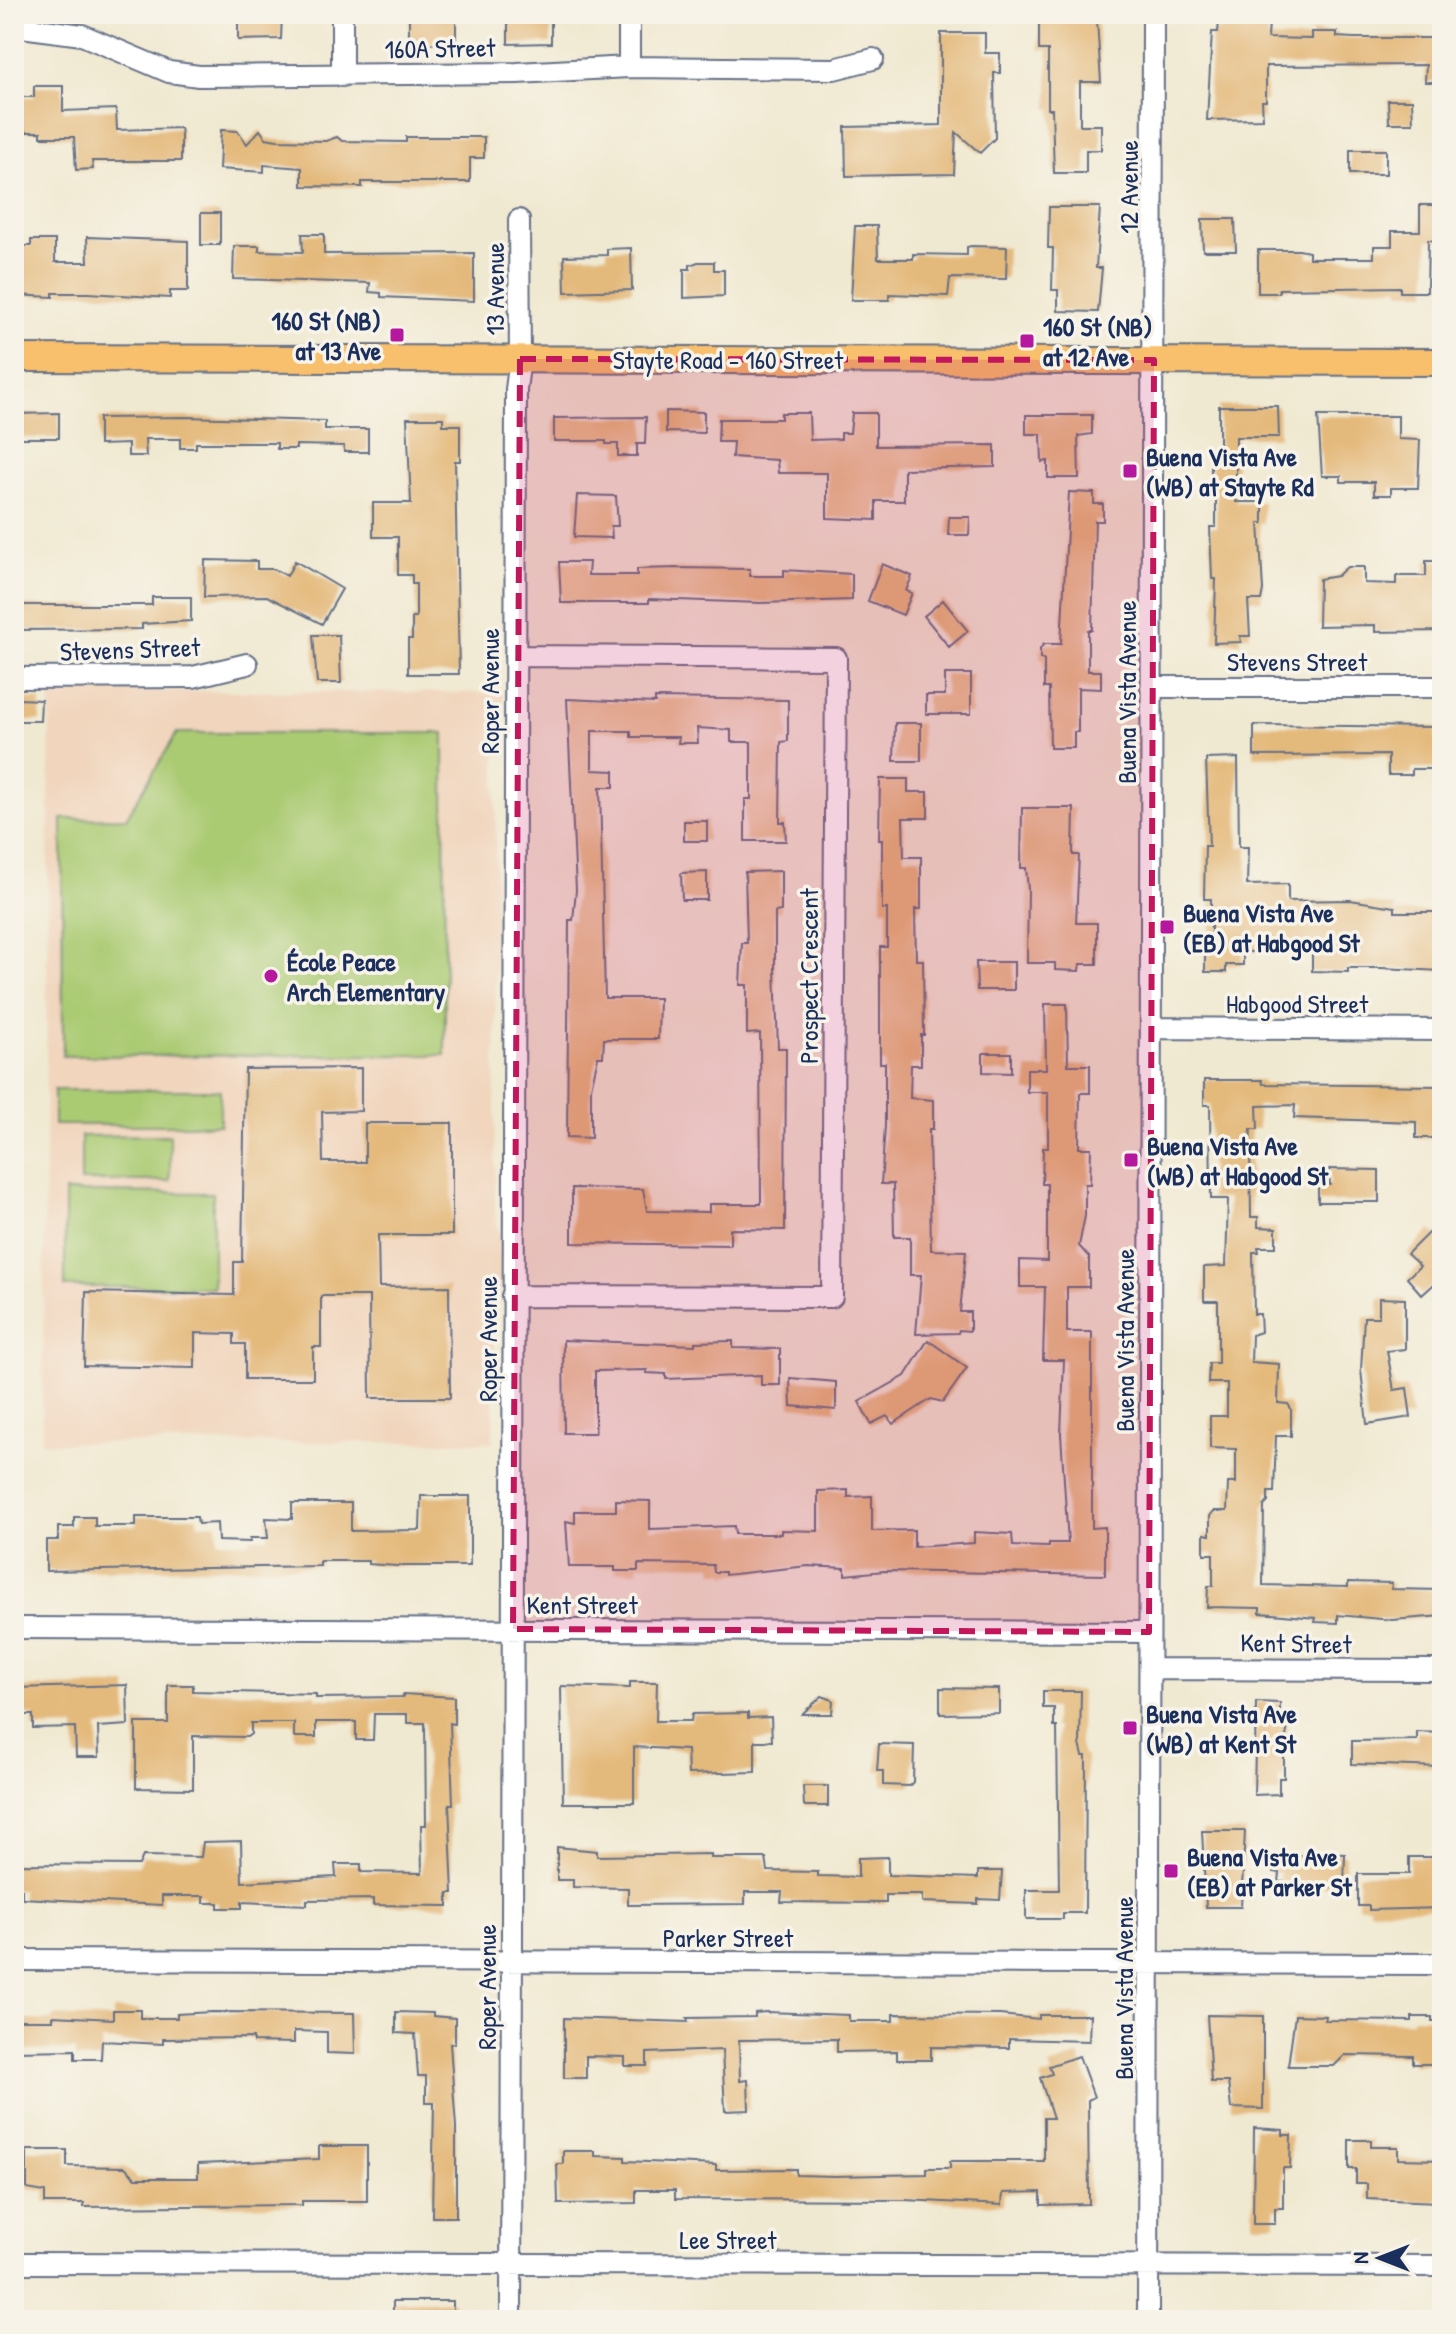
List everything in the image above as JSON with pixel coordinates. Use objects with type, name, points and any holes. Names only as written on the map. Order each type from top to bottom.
[{"type":"main road","name":"Stayte Road - 160 Street","points":[[14,358],[1442,362]]},
{"type":"street","points":[[342,14],[342,76]]},
{"type":"street","points":[[629,14],[629,67]]},
{"type":"street","name":"12 Avenue","points":[[1153,14],[1154,360]]},
{"type":"street","name":"160A Street","points":[[14,26],[82,35],[169,72],[199,76],[342,76],[629,67],[834,69],[873,59]]},
{"type":"street","name":"13 Avenue","points":[[519,220],[520,359]]},
{"type":"street","name":"Roper Avenue","points":[[511,2320],[516,389],[520,359]]},
{"type":"street","name":"Buena Vista Avenue","points":[[1148,2320],[1154,360]]},
{"type":"street","name":"Prospect Crescent","points":[[512,1296],[832,1297],[836,658],[515,656]]},
{"type":"street","name":"Stevens Street","points":[[14,678],[193,677],[247,664]]},
{"type":"street","name":"Stevens Street","points":[[1151,687],[1442,687]]},
{"type":"street","name":"Habgood Street","points":[[1152,1028],[1442,1030]]},
{"type":"street","name":"Kent Street","points":[[14,1628],[1149,1632]]},
{"type":"street","name":"Kent Street","points":[[1150,1669],[1442,1670]]},
{"type":"street","name":"Parker Street","points":[[14,1960],[1442,1964]]},
{"type":"street","name":"Lee Street","points":[[14,2263],[1442,2266]]},
{"type":"highlighted area","points":[[520,359],[1154,360],[1149,1632],[513,1629]]},
{"type":"shaded area","name":"École Peace Arch Elementary","points":[[50,690],[503,693],[503,717],[496,735],[495,1217],[503,1246],[501,1286],[494,1304],[493,1442],[42,1443]]},
{"type":"green space","points":[[177,733],[444,733],[445,1055],[63,1056],[62,819],[126,818]]},
{"type":"green space","points":[[54,1090],[220,1090],[220,1125],[54,1125]]},
{"type":"green space","points":[[170,1135],[170,1181],[81,1181],[81,1136]]},
{"type":"green space","points":[[65,1192],[213,1193],[213,1287],[65,1287]]},
{"type":"building","points":[[238,14],[282,14],[281,39],[238,40]]},
{"type":"building","points":[[409,14],[456,14],[456,43],[409,44]]},
{"type":"building","points":[[508,14],[551,14],[551,43],[508,44]]},
{"type":"building","points":[[1039,14],[1076,14],[1076,21],[1097,21],[1101,82],[1080,82],[1080,125],[1101,125],[1101,150],[1086,150],[1086,173],[1054,173],[1052,109],[1048,109],[1048,50],[1039,50]]},
{"type":"building","points":[[1219,22],[1269,22],[1268,38],[1312,39],[1312,32],[1337,32],[1337,37],[1354,38],[1442,38],[1442,82],[1425,82],[1426,65],[1266,66],[1263,119],[1207,120],[1212,32],[1218,32]]},
{"type":"building","points":[[941,33],[985,33],[985,53],[1000,53],[1000,73],[994,73],[995,138],[980,153],[956,132],[954,174],[846,176],[845,127],[941,125]]},
{"type":"building","points":[[34,86],[63,86],[63,111],[116,109],[117,130],[181,128],[181,161],[92,161],[93,169],[76,170],[74,137],[41,137],[41,132],[21,132],[21,97],[34,97]]},
{"type":"building","points":[[1388,100],[1412,100],[1413,123],[1389,123]]},
{"type":"building","points":[[221,130],[238,131],[247,144],[260,130],[266,138],[277,140],[326,141],[337,137],[342,141],[406,142],[406,137],[484,137],[484,158],[470,158],[470,182],[362,182],[362,187],[302,186],[302,168],[264,165],[264,172],[219,169]]},
{"type":"building","points":[[1350,150],[1386,150],[1386,174],[1350,174]]},
{"type":"building","points":[[1420,205],[1442,205],[1440,241],[1428,240],[1427,292],[1400,292],[1400,287],[1279,289],[1279,293],[1258,293],[1258,250],[1299,250],[1309,252],[1309,258],[1374,258],[1374,246],[1392,246],[1392,231],[1420,231]]},
{"type":"building","points":[[1049,207],[1100,207],[1096,268],[1102,268],[1098,312],[1058,311],[1058,290],[1052,290],[1053,248],[1048,248]]},
{"type":"building","points":[[201,213],[220,213],[220,245],[201,245]]},
{"type":"building","points":[[1202,219],[1235,219],[1236,251],[1203,251]]},
{"type":"building","points":[[855,226],[877,226],[878,259],[913,259],[913,254],[967,255],[967,247],[971,246],[1007,247],[1006,279],[950,278],[948,296],[889,294],[889,300],[851,300]]},
{"type":"building","points":[[302,234],[324,234],[324,254],[474,253],[474,301],[381,297],[381,293],[369,292],[370,283],[233,279],[234,246],[259,246],[259,251],[303,252]]},
{"type":"building","points":[[87,237],[188,241],[188,291],[170,291],[170,298],[88,293],[53,293],[53,297],[14,295],[14,246],[31,246],[31,240],[55,240],[55,262],[88,262]]},
{"type":"building","points":[[631,248],[632,290],[565,292],[564,256],[607,255],[607,249]]},
{"type":"building","points":[[714,262],[714,270],[724,270],[724,296],[684,298],[684,269],[690,269],[690,265]]},
{"type":"building","points":[[1219,406],[1278,406],[1279,437],[1236,437],[1236,502],[1263,502],[1263,523],[1259,523],[1263,590],[1261,600],[1248,600],[1250,636],[1240,636],[1241,642],[1214,643],[1216,579],[1212,579],[1210,527],[1216,527],[1216,493],[1211,481],[1211,448],[1219,448]]},
{"type":"building","points":[[666,411],[704,412],[704,433],[666,432]]},
{"type":"building","points":[[59,413],[59,438],[14,438],[14,414]]},
{"type":"building","points":[[781,413],[809,413],[810,440],[841,439],[841,433],[850,433],[852,413],[876,413],[876,446],[995,445],[995,467],[904,469],[904,501],[876,501],[876,520],[827,518],[827,473],[778,473],[777,460],[732,457],[733,442],[718,442],[719,419],[781,419]]},
{"type":"building","points":[[1026,415],[1092,415],[1092,434],[1078,436],[1079,478],[1048,478],[1048,461],[1042,462],[1041,434],[1026,434]]},
{"type":"building","points":[[1318,416],[1398,416],[1398,439],[1420,440],[1418,488],[1391,488],[1391,495],[1374,495],[1374,482],[1341,482],[1341,476],[1322,476]]},
{"type":"building","points":[[646,417],[645,444],[637,444],[637,456],[618,456],[618,444],[606,444],[606,441],[554,441],[554,418]]},
{"type":"building","points":[[99,418],[325,421],[325,429],[368,429],[368,452],[344,452],[344,446],[296,445],[296,449],[277,449],[277,443],[196,443],[196,448],[180,448],[180,439],[145,439],[146,456],[128,456],[128,444],[99,445]]},
{"type":"building","points":[[407,418],[443,418],[443,425],[460,425],[460,461],[455,461],[459,674],[408,674],[408,639],[412,639],[412,618],[416,618],[416,584],[412,584],[412,575],[398,575],[398,537],[373,537],[373,503],[411,503]]},
{"type":"building","points":[[1069,492],[1094,493],[1094,504],[1103,504],[1103,521],[1095,521],[1092,630],[1088,630],[1088,671],[1101,671],[1101,689],[1078,688],[1078,732],[1074,732],[1074,748],[1050,748],[1049,688],[1044,688],[1044,660],[1040,659],[1040,649],[1044,644],[1061,644]]},
{"type":"building","points":[[577,495],[616,496],[618,526],[611,526],[612,538],[574,537]]},
{"type":"building","points":[[949,517],[970,517],[969,535],[948,535]]},
{"type":"building","points":[[205,560],[257,561],[257,569],[274,569],[287,576],[295,561],[342,589],[322,624],[267,596],[204,597]]},
{"type":"building","points":[[1426,561],[1442,561],[1442,631],[1375,632],[1375,625],[1318,626],[1319,579],[1337,576],[1347,567],[1364,567],[1364,583],[1396,584],[1396,576],[1426,576]]},
{"type":"building","points":[[559,562],[589,562],[588,575],[637,575],[637,569],[678,568],[750,569],[750,576],[784,576],[784,570],[852,574],[852,600],[761,603],[649,599],[649,603],[561,603]]},
{"type":"building","points":[[882,564],[912,576],[906,591],[912,593],[903,615],[868,601]]},
{"type":"building","points":[[152,597],[191,597],[191,621],[142,624],[142,629],[14,630],[14,605],[152,605]]},
{"type":"building","points":[[943,600],[968,631],[949,647],[924,616]]},
{"type":"building","points":[[313,635],[339,635],[341,683],[317,683]]},
{"type":"building","points":[[945,674],[971,674],[971,714],[926,714],[926,695],[945,695]]},
{"type":"building","points":[[655,698],[788,700],[788,741],[781,742],[780,822],[785,822],[786,841],[745,841],[745,799],[751,799],[751,742],[731,742],[731,730],[697,728],[698,743],[678,743],[679,737],[631,737],[631,731],[592,731],[592,770],[614,771],[614,787],[600,787],[605,998],[659,998],[658,1039],[604,1039],[603,1057],[598,1057],[591,1088],[591,1138],[567,1137],[569,920],[573,920],[576,890],[567,699],[655,703]]},
{"type":"building","points":[[19,699],[41,700],[40,721],[19,721]]},
{"type":"building","points":[[895,723],[921,723],[921,761],[894,761]]},
{"type":"building","points":[[1254,725],[1437,727],[1436,769],[1412,769],[1412,775],[1388,775],[1388,755],[1254,756]]},
{"type":"building","points":[[1238,758],[1239,847],[1248,847],[1247,885],[1288,884],[1288,901],[1350,900],[1395,907],[1395,912],[1442,912],[1442,971],[1348,968],[1348,972],[1312,971],[1312,951],[1243,952],[1243,965],[1226,965],[1226,972],[1205,972],[1205,953],[1211,953],[1211,899],[1204,899],[1205,846],[1209,846],[1206,759]]},
{"type":"building","points":[[880,779],[908,779],[908,792],[928,792],[928,818],[903,818],[904,857],[921,857],[921,909],[915,909],[916,960],[923,960],[924,1035],[921,1035],[921,1065],[911,1065],[910,1098],[933,1100],[933,1129],[929,1129],[931,1250],[966,1251],[960,1312],[970,1312],[970,1331],[959,1330],[958,1333],[916,1334],[921,1275],[910,1275],[910,1237],[894,1237],[893,1184],[881,1184],[885,1063],[880,1063],[880,947],[887,947],[887,909],[882,909]]},
{"type":"building","points":[[1022,808],[1074,808],[1073,855],[1079,855],[1076,923],[1097,923],[1097,964],[1080,964],[1079,971],[1055,970],[1055,963],[1027,963],[1028,889],[1026,868],[1021,868]]},
{"type":"building","points":[[684,821],[707,821],[707,841],[684,841]]},
{"type":"building","points":[[781,871],[781,911],[775,912],[775,969],[778,1048],[786,1048],[785,1230],[730,1229],[730,1245],[572,1243],[572,1188],[643,1189],[647,1211],[709,1212],[709,1204],[761,1204],[760,1033],[747,1034],[747,985],[740,985],[742,943],[747,943],[745,872]]},
{"type":"building","points":[[707,872],[707,900],[682,900],[681,873]]},
{"type":"building","points":[[976,962],[1014,962],[1014,990],[977,990]]},
{"type":"building","points":[[1045,1004],[1067,1004],[1068,1065],[1090,1065],[1090,1093],[1080,1093],[1079,1148],[1091,1148],[1090,1184],[1085,1184],[1085,1216],[1079,1246],[1089,1257],[1089,1287],[1067,1287],[1067,1332],[1092,1332],[1092,1528],[1105,1527],[1105,1575],[884,1571],[845,1575],[845,1568],[808,1566],[725,1575],[725,1572],[714,1572],[713,1565],[638,1564],[638,1571],[615,1571],[615,1567],[569,1567],[566,1521],[575,1523],[575,1511],[616,1511],[616,1500],[650,1501],[650,1529],[734,1526],[735,1534],[781,1534],[781,1530],[818,1531],[818,1491],[848,1490],[848,1497],[872,1496],[872,1531],[914,1530],[914,1547],[974,1543],[974,1532],[1012,1534],[1013,1546],[1049,1547],[1049,1543],[1068,1543],[1061,1434],[1064,1360],[1043,1360],[1045,1287],[1020,1287],[1020,1260],[1047,1261],[1047,1184],[1042,1184],[1043,1148],[1048,1148],[1048,1092],[1027,1092],[1027,1069],[1046,1069]]},
{"type":"building","points":[[983,1053],[1011,1053],[1011,1073],[983,1072]]},
{"type":"building","points":[[361,1068],[361,1111],[322,1112],[323,1162],[365,1162],[365,1123],[452,1123],[452,1235],[378,1235],[379,1287],[449,1286],[450,1398],[370,1398],[369,1296],[321,1296],[321,1347],[313,1347],[313,1379],[245,1379],[245,1344],[234,1344],[234,1334],[195,1333],[195,1368],[84,1366],[86,1292],[234,1295],[234,1262],[242,1262],[245,1069]]},
{"type":"building","points":[[1204,1080],[1262,1080],[1263,1084],[1442,1086],[1442,1138],[1416,1138],[1416,1122],[1294,1118],[1295,1105],[1257,1106],[1258,1129],[1251,1129],[1250,1146],[1251,1217],[1258,1217],[1258,1227],[1276,1228],[1276,1247],[1258,1247],[1259,1252],[1253,1252],[1254,1314],[1260,1314],[1261,1332],[1252,1335],[1251,1362],[1279,1364],[1278,1403],[1288,1404],[1291,1409],[1291,1436],[1276,1436],[1274,1492],[1268,1492],[1268,1502],[1264,1506],[1263,1585],[1348,1587],[1348,1582],[1392,1583],[1391,1589],[1442,1590],[1442,1616],[1392,1620],[1338,1615],[1338,1623],[1260,1613],[1260,1608],[1207,1607],[1208,1586],[1213,1586],[1213,1554],[1204,1554],[1204,1534],[1210,1535],[1210,1516],[1214,1511],[1227,1511],[1228,1483],[1236,1483],[1236,1449],[1210,1448],[1210,1416],[1227,1416],[1227,1383],[1208,1383],[1209,1363],[1218,1363],[1218,1301],[1204,1301],[1204,1267],[1226,1266],[1228,1199],[1211,1199],[1210,1105],[1204,1105]]},
{"type":"building","points":[[1329,1169],[1379,1170],[1379,1202],[1318,1202],[1318,1184],[1330,1185]]},
{"type":"building","points":[[1431,1230],[1442,1239],[1442,1277],[1422,1295],[1407,1278],[1420,1266],[1407,1254]]},
{"type":"building","points":[[1379,1298],[1405,1299],[1405,1349],[1387,1351],[1394,1390],[1407,1388],[1411,1417],[1367,1424],[1361,1370],[1364,1317],[1379,1317]]},
{"type":"building","points":[[563,1340],[695,1345],[695,1342],[733,1341],[733,1348],[780,1349],[780,1385],[761,1385],[761,1375],[666,1379],[666,1374],[647,1373],[647,1370],[595,1371],[595,1433],[564,1433]]},
{"type":"building","points":[[928,1340],[967,1368],[943,1402],[931,1399],[893,1424],[887,1416],[871,1424],[859,1402],[905,1376]]},
{"type":"building","points":[[790,1378],[836,1382],[836,1410],[791,1406]]},
{"type":"building","points":[[421,1496],[470,1496],[470,1566],[397,1566],[368,1564],[368,1561],[320,1561],[320,1566],[46,1571],[46,1540],[58,1540],[58,1527],[74,1527],[74,1517],[95,1517],[95,1526],[136,1526],[136,1517],[197,1517],[198,1524],[217,1523],[218,1541],[250,1542],[250,1538],[268,1538],[266,1518],[292,1519],[292,1503],[351,1503],[351,1531],[420,1530]]},
{"type":"building","points":[[630,1682],[657,1682],[656,1721],[691,1721],[692,1714],[748,1713],[748,1718],[771,1717],[772,1741],[755,1741],[755,1772],[688,1774],[687,1750],[634,1747],[634,1803],[563,1803],[561,1686],[630,1688]]},
{"type":"building","points":[[127,1685],[128,1725],[98,1727],[99,1757],[76,1757],[75,1727],[33,1728],[33,1715],[14,1715],[14,1688]]},
{"type":"building","points":[[168,1685],[193,1685],[193,1691],[316,1694],[316,1698],[403,1697],[403,1694],[454,1697],[454,1724],[450,1723],[453,1804],[449,1804],[453,1893],[448,1893],[448,1906],[373,1905],[373,1899],[307,1900],[307,1905],[242,1902],[242,1908],[218,1908],[218,1903],[204,1903],[204,1896],[162,1896],[162,1905],[22,1898],[22,1890],[14,1890],[14,1864],[139,1865],[143,1856],[201,1857],[203,1842],[241,1841],[242,1882],[336,1877],[335,1864],[361,1864],[361,1872],[422,1873],[421,1825],[426,1825],[425,1723],[407,1723],[407,1714],[374,1714],[373,1740],[356,1740],[356,1722],[316,1722],[316,1737],[294,1737],[294,1723],[251,1723],[251,1734],[247,1737],[193,1736],[193,1789],[136,1788],[136,1723],[168,1723]]},
{"type":"building","points":[[940,1688],[999,1689],[999,1713],[940,1714]]},
{"type":"building","points":[[1043,1691],[1081,1691],[1080,1744],[1083,1756],[1086,1756],[1085,1913],[1063,1913],[1063,1919],[1026,1919],[1026,1890],[1059,1890],[1057,1727],[1054,1727],[1054,1708],[1043,1708]]},
{"type":"building","points":[[822,1696],[833,1700],[832,1714],[802,1714]]},
{"type":"building","points":[[1256,1702],[1280,1703],[1280,1715],[1290,1716],[1284,1747],[1284,1778],[1279,1778],[1279,1794],[1254,1795]]},
{"type":"building","points":[[1417,1732],[1442,1733],[1442,1767],[1352,1764],[1352,1741],[1417,1740]]},
{"type":"building","points":[[879,1744],[914,1745],[913,1782],[909,1786],[883,1785],[883,1771],[877,1771]]},
{"type":"building","points":[[803,1786],[828,1786],[828,1806],[804,1806]]},
{"type":"building","points":[[1202,1831],[1245,1831],[1241,1907],[1206,1907]]},
{"type":"building","points":[[557,1847],[597,1851],[597,1856],[711,1854],[711,1858],[766,1858],[768,1871],[818,1872],[818,1876],[858,1877],[858,1858],[888,1857],[888,1875],[978,1878],[978,1871],[1002,1871],[1000,1900],[978,1899],[978,1904],[922,1902],[922,1895],[886,1895],[886,1903],[781,1902],[782,1892],[745,1892],[745,1904],[628,1905],[628,1888],[573,1887],[573,1880],[557,1880]]},
{"type":"building","points":[[1322,1853],[1345,1854],[1344,1887],[1279,1882],[1280,1873],[1274,1872],[1274,1855],[1322,1856]]},
{"type":"building","points":[[1409,1857],[1442,1857],[1442,1908],[1369,1910],[1369,1906],[1358,1906],[1358,1874],[1409,1874]]},
{"type":"building","points":[[113,2010],[140,2010],[140,2018],[177,2018],[177,2014],[212,2012],[354,2013],[355,2054],[327,2053],[327,2032],[294,2031],[294,2043],[253,2042],[253,2038],[163,2039],[163,2044],[102,2041],[101,2059],[75,2059],[75,2050],[14,2051],[14,2020],[53,2020],[53,2016],[113,2019]]},
{"type":"building","points":[[396,2012],[433,2013],[433,2016],[455,2018],[455,2043],[450,2043],[456,2127],[456,2217],[432,2217],[434,2102],[426,2102],[426,2076],[418,2076],[415,2034],[396,2033]]},
{"type":"building","points":[[755,2013],[849,2015],[849,2021],[893,2021],[893,2014],[1000,2015],[1039,2019],[1039,2015],[1090,2015],[1089,2041],[1009,2039],[1009,2048],[931,2047],[931,2060],[897,2060],[897,2051],[837,2052],[837,2039],[739,2040],[740,2081],[748,2080],[749,2110],[725,2111],[722,2050],[647,2053],[647,2066],[625,2066],[625,2057],[586,2056],[586,2078],[564,2078],[564,2018],[688,2022],[687,2018],[755,2017]]},
{"type":"building","points":[[1207,2015],[1263,2016],[1263,2109],[1231,2108],[1228,2082],[1211,2082]]},
{"type":"building","points":[[1295,2015],[1326,2016],[1325,2020],[1412,2021],[1412,2017],[1432,2017],[1432,2021],[1442,2021],[1442,2064],[1413,2064],[1413,2056],[1345,2055],[1334,2066],[1288,2066]]},
{"type":"building","points":[[1079,2056],[1094,2097],[1088,2100],[1089,2204],[1041,2205],[1041,2192],[1003,2193],[1002,2205],[905,2200],[675,2199],[675,2190],[636,2190],[636,2203],[558,2204],[557,2164],[563,2164],[563,2151],[595,2151],[595,2156],[625,2157],[625,2161],[716,2165],[716,2170],[796,2169],[796,2175],[835,2176],[927,2174],[927,2168],[950,2168],[950,2161],[1044,2161],[1044,2118],[1053,2118],[1040,2078],[1052,2074],[1049,2066]]},
{"type":"building","points":[[1254,2128],[1283,2130],[1283,2135],[1291,2135],[1290,2168],[1283,2168],[1283,2208],[1275,2208],[1275,2224],[1253,2224]]},
{"type":"building","points":[[1349,2140],[1371,2140],[1371,2147],[1398,2147],[1398,2159],[1442,2160],[1442,2198],[1438,2198],[1438,2202],[1367,2199],[1367,2184],[1356,2184],[1356,2169],[1349,2169]]},
{"type":"building","points":[[319,2146],[367,2146],[367,2201],[302,2201],[302,2205],[84,2207],[84,2203],[45,2203],[45,2192],[27,2189],[27,2150],[67,2150],[67,2166],[125,2167],[136,2178],[198,2178],[198,2164],[319,2159]]},
{"type":"building","points":[[393,2301],[453,2301],[453,2320],[393,2320]]},
{"type":"place","name":"160 St (NB) at 13 Ave","points":[[397,335]]},
{"type":"place","name":"160 St (NB) at 12 Ave","points":[[1027,341]]},
{"type":"place","name":"Buena Vista Ave (WB) at Stayte Rd","points":[[1130,471]]},
{"type":"place","name":"Buena Vista Ave (EB) at Habgood St","points":[[1167,927]]},
{"type":"place","name":"École Peace Arch Elementary","points":[[271,976]]},
{"type":"place","name":"Buena Vista Ave (WB) at Habgood St","points":[[1131,1160]]},
{"type":"place","name":"Buena Vista Ave (WB) at Kent St","points":[[1130,1728]]},
{"type":"place","name":"Buena Vista Ave (EB) at Parker St","points":[[1171,1871]]}]
